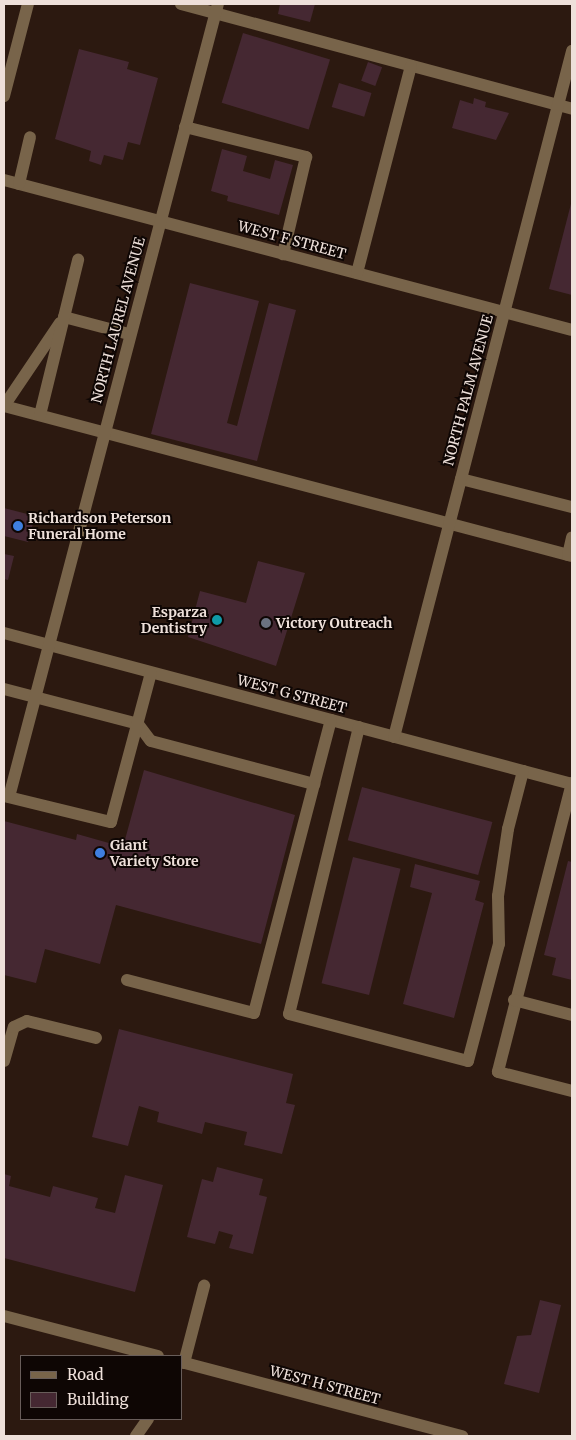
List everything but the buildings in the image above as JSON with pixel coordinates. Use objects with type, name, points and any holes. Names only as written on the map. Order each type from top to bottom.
[{"type":"street","points":[[4,96],[28,4]]},
{"type":"street","points":[[181,4],[216,9],[411,66],[572,109]]},
{"type":"street","name":"NORTH LAUREL AVENUE","points":[[6,796],[216,9]]},
{"type":"street","name":"NORTH PALM AVENUE","points":[[394,737],[572,51]]},
{"type":"street","points":[[357,273],[411,66]]},
{"type":"street","points":[[185,127],[306,157],[284,254]]},
{"type":"street","points":[[19,184],[30,137]]},
{"type":"street","name":"WEST F STREET","points":[[4,180],[572,330]]},
{"type":"street","points":[[40,416],[78,260]]},
{"type":"street","points":[[64,317],[129,334]]},
{"type":"street","points":[[64,317],[4,406],[570,556],[572,537]]},
{"type":"street","points":[[461,479],[572,508]]},
{"type":"street","name":"WEST G STREET","points":[[4,634],[572,783]]},
{"type":"street","points":[[6,796],[111,822],[151,673]]},
{"type":"street","points":[[4,689],[138,724],[151,741],[314,784]]},
{"type":"street","points":[[126,980],[254,1013],[330,720]]},
{"type":"street","points":[[359,727],[289,1014],[468,1061],[499,944],[498,896],[508,829],[523,771]]},
{"type":"street","points":[[572,783],[514,1000],[498,1072],[572,1090]]},
{"type":"street","points":[[514,1000],[572,1015]]},
{"type":"street","points":[[4,1061],[14,1027],[27,1021],[96,1038]]},
{"type":"street","points":[[183,1363],[204,1286]]},
{"type":"street","points":[[4,1316],[154,1355]]},
{"type":"street","name":"WEST H STREET","points":[[183,1363],[462,1436]]},
{"type":"street","points":[[136,1436],[147,1420]]},
{"type":"place","name":"Richardson Peterson Funeral Home","points":[[18,526]]},
{"type":"place","name":"Esparza Dentistry","points":[[217,620]]},
{"type":"place","name":"Victory Outreach","points":[[266,623]]},
{"type":"place","name":"Giant Variety Store","points":[[100,853]]}]
